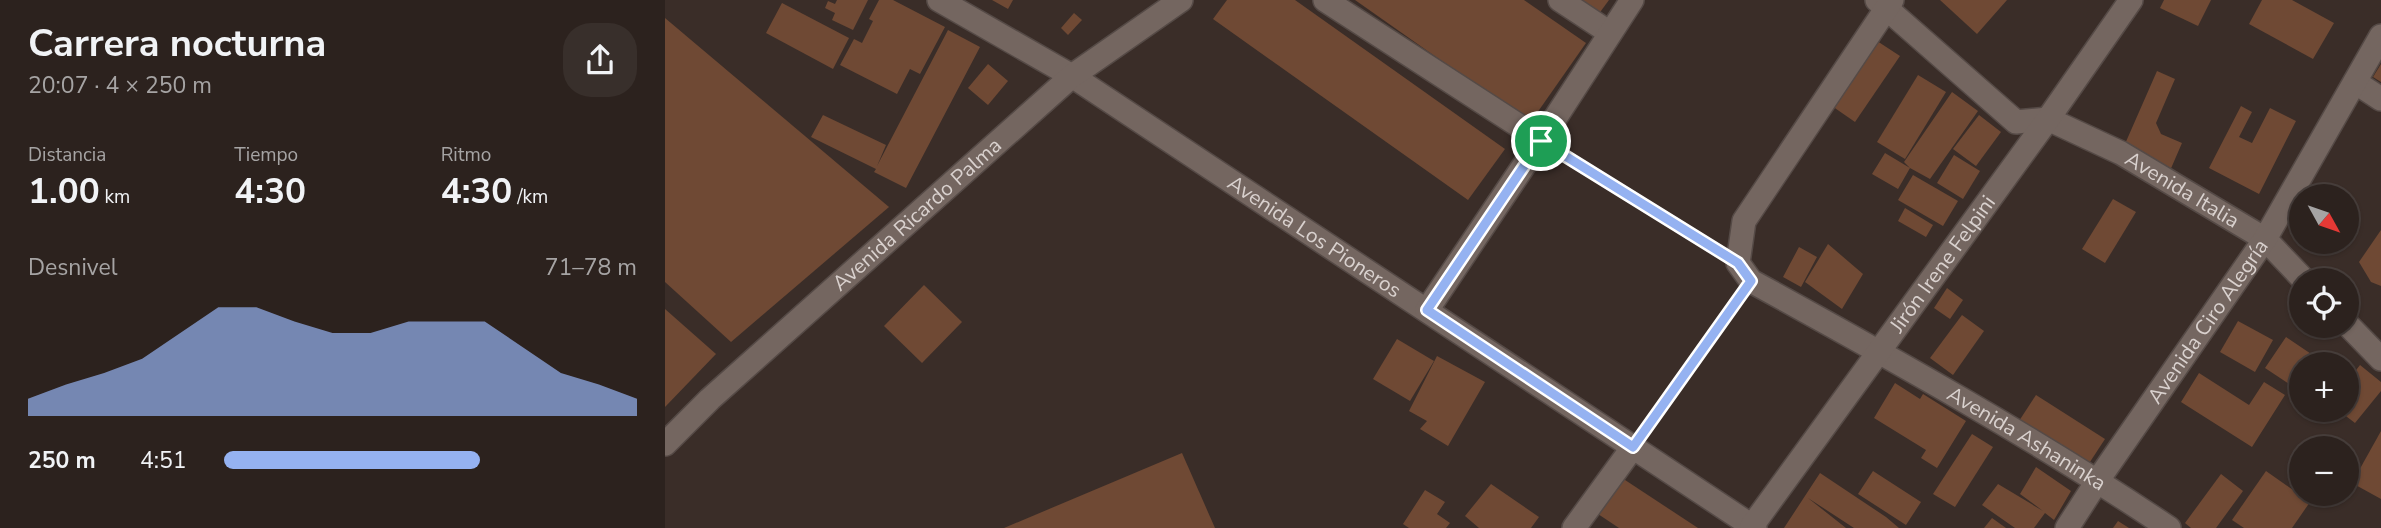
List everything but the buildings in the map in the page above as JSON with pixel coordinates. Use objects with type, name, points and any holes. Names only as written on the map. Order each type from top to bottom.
[{"type":"street","name":"Avenida Ricardo Palma","points":[[665,444],[710,400],[1072,76],[1181,0]]},
{"type":"street","points":[[1325,0],[1541,141]]},
{"type":"street","points":[[1560,0],[1610,33]]},
{"type":"street","points":[[1427,310],[1632,0]]},
{"type":"street","name":"Jirón Irene Felpini","points":[[1753,527],[2131,0]]},
{"type":"street","name":"Avenida Los Pioneros","points":[[948,2],[1072,76],[1753,527]]},
{"type":"street","points":[[1745,272],[1744,221],[1885,3],[2015,122],[2048,119]]},
{"type":"street","name":"Avenida Ciro Alegría","points":[[2067,528],[2265,239],[2381,36]]},
{"type":"street","points":[[2355,82],[2381,99]]},
{"type":"street","name":"Avenida Italia","points":[[2048,119],[2121,153],[2265,239],[2293,268]]},
{"type":"street","name":"Avenida Ashaninka","points":[[1745,272],[2098,480],[2169,528]]},
{"type":"street","points":[[2359,336],[2381,359]]},
{"type":"street","points":[[1574,528],[1633,447]]},
{"type":"path","points":[[1541,141],[1745,272],[1633,447]]},
{"type":"route","points":[[1541,141],[1738,263],[1751,281],[1633,447],[1427,310],[1541,141]]}]
